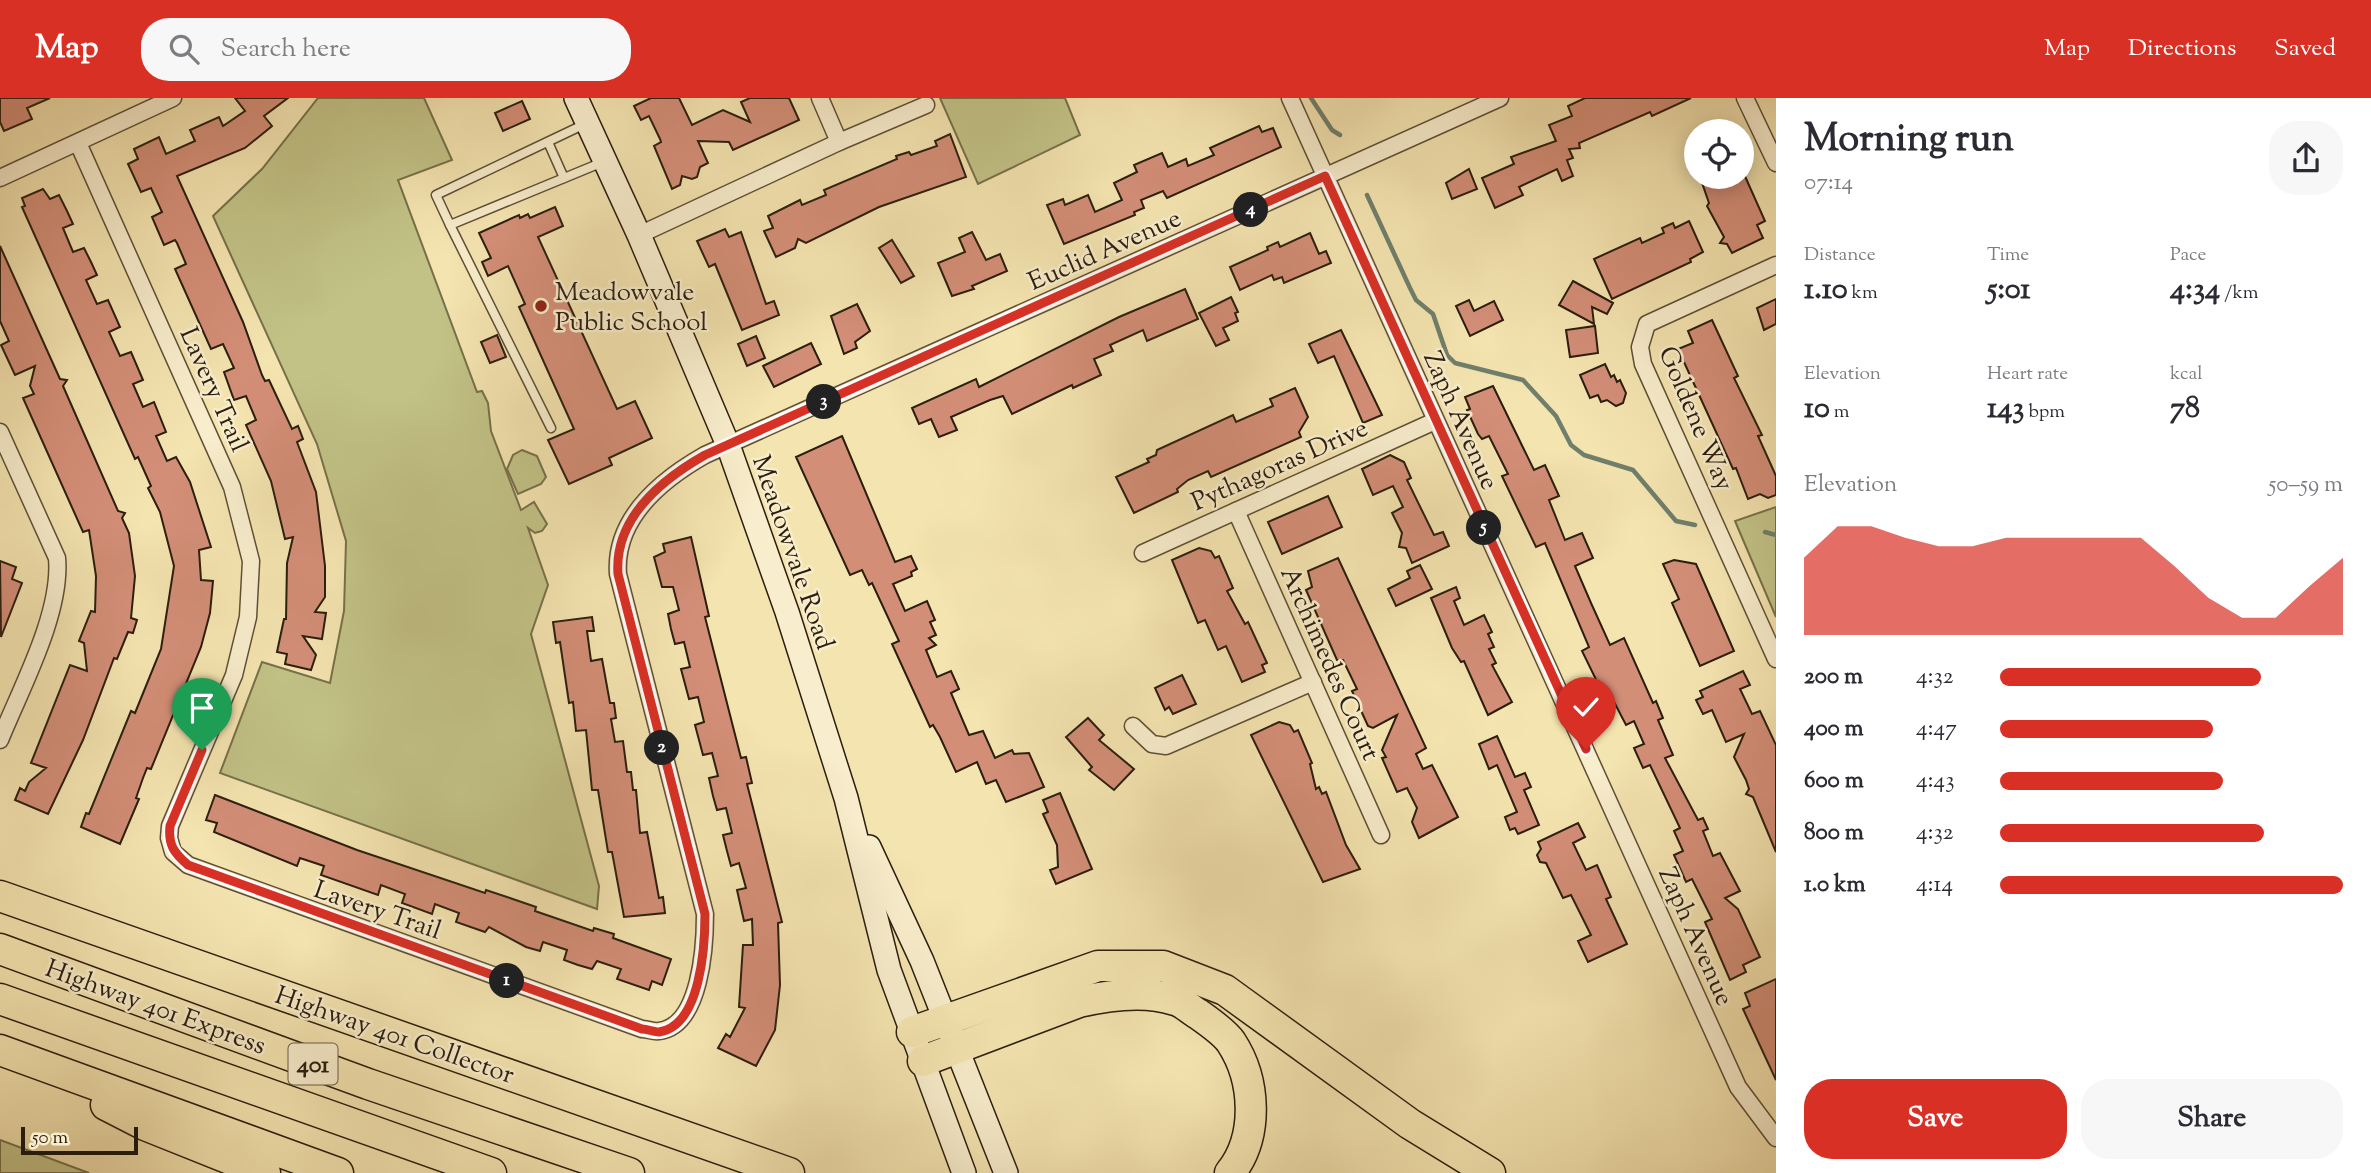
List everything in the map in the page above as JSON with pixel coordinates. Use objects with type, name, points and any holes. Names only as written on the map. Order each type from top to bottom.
[{"type":"highway","name":"Highway 401 Collector","points":[[0,895],[789,1173]]},
{"type":"highway","name":"Highway 401 Express","points":[[0,949],[368,1084],[629,1173]]},
{"type":"highway","points":[[912,1032],[1098,966],[1163,966],[1225,990],[1410,1124],[1490,1173]]},
{"type":"highway","points":[[923,1061],[1079,1002],[1105,996],[1135,995],[1176,1000],[1230,1040],[1248,1077],[1251,1119],[1240,1161],[1230,1173]]},
{"type":"highway","name":"Highway 401 Express","points":[[0,999],[491,1173]]},
{"type":"highway","points":[[0,1050],[145,1125],[265,1173]]},
{"type":"highway","points":[[0,1050],[338,1173]]},
{"type":"main road","name":"Meadowvale Road","points":[[576,98],[639,235],[728,445],[787,612],[846,798],[889,970],[961,1166]]},
{"type":"main road","name":"Meadowvale Road","points":[[846,798],[922,961],[1004,1169]]},
{"type":"street","points":[[0,178],[173,98]]},
{"type":"street","points":[[820,98],[839,142]]},
{"type":"street","name":"Zaph Avenue","points":[[1290,98],[1738,1087],[1770,1120],[1776,1138]]},
{"type":"street","name":"Euclid Avenue","points":[[728,445],[1500,98]]},
{"type":"street","points":[[1745,98],[1776,163]]},
{"type":"street","points":[[639,235],[839,142],[926,105]]},
{"type":"street","name":"Lavery Trail","points":[[78,143],[232,487],[251,561],[248,617],[234,675],[170,826],[169,838],[173,852],[188,865],[642,1029],[659,1032],[680,1020],[702,970],[705,914],[618,574],[616,553],[622,533],[636,513],[674,472],[728,445]]},
{"type":"street","name":"Goldene Way","points":[[1776,265],[1647,324],[1640,347],[1643,364],[1776,659]]},
{"type":"street","name":"Pythagoras Drive","points":[[1143,553],[1435,421]]},
{"type":"street","points":[[0,432],[57,558],[58,572],[54,606],[0,740]]},
{"type":"street","name":"Archimedes Court","points":[[1236,511],[1381,835]]},
{"type":"street","points":[[1133,726],[1152,744],[1166,746],[1313,682]]},
{"type":"lane","points":[[551,428],[436,195],[587,123]]},
{"type":"lane","points":[[548,142],[564,178]]},
{"type":"lane","points":[[450,225],[605,161]]},
{"type":"green space","points":[[318,98],[424,98],[452,160],[398,180],[477,392],[482,391],[488,403],[491,431],[521,510],[534,502],[547,524],[542,531],[535,533],[528,528],[548,585],[531,634],[599,886],[597,909],[220,773],[262,662],[330,683],[344,611],[346,541],[317,444],[213,216],[262,169]]},
{"type":"green space","points":[[940,98],[1065,98],[1080,135],[978,184]]},
{"type":"green space","points":[[522,450],[537,456],[546,477],[541,484],[518,494],[507,469],[513,455]]},
{"type":"green space","points":[[1776,507],[1776,617],[1735,521]]},
{"type":"green space","points":[[0,1140],[89,1173],[0,1173]]},
{"type":"building","points":[[0,98],[50,98],[27,108],[32,119],[4,131],[0,122]]},
{"type":"building","points":[[235,98],[288,98],[264,116],[272,126],[245,148],[177,176],[243,322],[262,375],[265,381],[269,380],[292,429],[298,426],[303,439],[297,442],[316,492],[325,566],[325,597],[315,612],[326,613],[322,639],[303,636],[316,655],[311,670],[285,664],[287,654],[277,652],[286,619],[287,563],[293,537],[285,539],[271,481],[246,425],[256,420],[246,396],[234,400],[224,372],[234,368],[223,344],[211,349],[175,269],[186,264],[177,243],[175,240],[164,245],[152,217],[162,212],[151,188],[141,192],[128,164],[138,159],[134,149],[159,137],[166,154],[195,141],[190,130],[219,117],[223,126],[245,111]]},
{"type":"building","points":[[651,98],[679,98],[692,125],[723,110],[750,122],[741,102],[750,98],[789,98],[799,120],[733,150],[729,142],[698,141],[708,163],[700,167],[697,177],[692,179],[682,176],[680,185],[672,189],[654,146],[661,142],[660,139],[649,116],[641,120],[634,106]]},
{"type":"building","points":[[1585,98],[1691,98],[1652,116],[1650,112],[1579,143],[1580,148],[1569,149],[1573,158],[1567,160],[1573,176],[1562,181],[1557,169],[1519,187],[1523,195],[1495,208],[1482,178],[1514,164],[1511,157],[1556,141],[1549,125],[1572,116],[1568,106]]},
{"type":"building","points":[[522,101],[530,119],[503,131],[495,113]]},
{"type":"building","points":[[1259,126],[1262,132],[1273,128],[1281,147],[1167,198],[1163,191],[1141,200],[1144,208],[1134,212],[1135,215],[1064,244],[1047,205],[1063,199],[1065,205],[1088,195],[1095,212],[1122,200],[1114,183],[1137,172],[1134,165],[1162,153],[1168,167],[1186,159],[1188,166],[1214,155],[1210,148]]},
{"type":"building","points":[[950,134],[966,177],[879,207],[806,243],[798,239],[795,248],[776,257],[764,231],[773,228],[768,216],[800,200],[802,205],[826,195],[824,190],[897,159],[896,156],[909,152],[911,155],[937,146],[935,141]]},
{"type":"building","points":[[1469,169],[1477,189],[1452,199],[1446,183]]},
{"type":"building","points":[[43,189],[50,199],[59,195],[73,224],[63,228],[73,252],[84,248],[91,262],[97,275],[86,280],[97,304],[108,300],[120,327],[109,332],[120,356],[131,352],[143,380],[133,384],[143,407],[154,402],[166,432],[156,436],[167,461],[176,457],[190,482],[211,547],[199,550],[201,580],[213,581],[210,613],[201,647],[151,769],[147,768],[136,798],[139,799],[120,844],[81,827],[86,813],[89,814],[131,711],[135,713],[161,649],[174,566],[160,512],[148,488],[151,486],[138,457],[135,459],[22,207],[25,206],[22,198]]},
{"type":"building","points":[[1704,189],[1751,189],[1765,221],[1757,225],[1763,238],[1732,253],[1727,244],[1720,243],[1724,237],[1707,206],[1709,203]]},
{"type":"building","points":[[555,207],[563,226],[538,237],[617,409],[635,401],[652,438],[609,458],[612,465],[569,484],[548,440],[574,429],[519,307],[525,304],[508,266],[488,276],[482,262],[491,258],[479,233],[519,215],[520,218],[528,214],[530,218]]},
{"type":"building","points":[[1689,221],[1703,252],[1690,259],[1691,262],[1612,299],[1594,259],[1640,238],[1642,243],[1664,233],[1662,228],[1673,223],[1675,228]]},
{"type":"building","points":[[725,229],[729,237],[741,232],[766,304],[774,301],[779,315],[742,330],[715,264],[709,267],[697,241]]},
{"type":"building","points":[[972,232],[986,260],[1000,254],[1007,271],[972,286],[974,289],[952,296],[938,263],[965,252],[959,238]]},
{"type":"building","points":[[1310,233],[1319,254],[1326,251],[1331,263],[1284,283],[1282,277],[1274,280],[1272,275],[1240,290],[1230,267],[1268,250],[1267,247],[1278,242],[1280,247]]},
{"type":"building","points":[[892,240],[914,276],[901,283],[879,248]]},
{"type":"building","points":[[0,246],[60,379],[67,380],[63,386],[118,511],[125,513],[122,518],[129,533],[135,576],[131,618],[137,620],[133,633],[128,632],[117,659],[114,658],[83,740],[48,814],[15,800],[20,788],[25,791],[29,782],[46,768],[31,763],[70,665],[87,671],[84,643],[79,641],[91,611],[95,612],[96,576],[89,530],[83,532],[23,398],[34,394],[30,386],[35,366],[15,375],[1,345],[9,341],[0,321]]},
{"type":"building","points":[[1573,281],[1613,303],[1607,314],[1592,307],[1594,324],[1559,305]]},
{"type":"building","points":[[1185,289],[1198,319],[1147,341],[1143,330],[1110,345],[1113,351],[1094,359],[1101,375],[1073,388],[1072,385],[1012,414],[1003,396],[990,400],[951,417],[957,430],[939,437],[931,419],[919,424],[912,408],[976,379],[979,387],[1119,317]]},
{"type":"building","points":[[1231,297],[1238,312],[1235,313],[1238,321],[1223,328],[1229,340],[1216,346],[1199,313]]},
{"type":"building","points":[[1776,299],[1776,324],[1764,330],[1757,308]]},
{"type":"building","points":[[1469,300],[1474,311],[1494,301],[1503,320],[1470,336],[1456,306]]},
{"type":"building","points":[[857,304],[870,331],[855,342],[857,348],[844,354],[831,316]]},
{"type":"building","points":[[1712,320],[1738,376],[1734,378],[1762,435],[1758,436],[1776,476],[1776,495],[1768,498],[1760,494],[1748,499],[1736,468],[1733,469],[1678,349],[1693,343],[1688,331]]},
{"type":"building","points":[[1595,326],[1598,353],[1570,357],[1566,330]]},
{"type":"building","points":[[1341,330],[1382,415],[1363,423],[1334,356],[1318,363],[1309,344]]},
{"type":"building","points":[[497,335],[506,357],[490,363],[481,342]]},
{"type":"building","points":[[756,336],[765,358],[747,366],[738,344]]},
{"type":"building","points":[[811,343],[821,364],[774,387],[763,366]]},
{"type":"building","points":[[1605,364],[1611,377],[1614,375],[1617,382],[1620,380],[1626,393],[1623,403],[1616,406],[1607,400],[1601,402],[1598,395],[1590,398],[1580,375]]},
{"type":"building","points":[[1493,386],[1534,470],[1545,465],[1559,496],[1549,500],[1565,540],[1582,533],[1593,558],[1575,566],[1591,603],[1610,645],[1624,638],[1653,703],[1656,701],[1663,718],[1658,720],[1673,755],[1665,758],[1698,820],[1703,818],[1708,829],[1703,831],[1713,856],[1720,853],[1740,891],[1725,898],[1738,909],[1760,957],[1743,965],[1746,972],[1730,980],[1705,922],[1712,919],[1692,879],[1686,882],[1674,855],[1683,851],[1674,831],[1680,828],[1650,765],[1643,768],[1634,748],[1644,744],[1634,721],[1626,725],[1612,698],[1606,700],[1582,651],[1589,647],[1545,543],[1536,547],[1502,476],[1508,474],[1489,436],[1482,439],[1467,410],[1470,409],[1465,397]]},
{"type":"building","points":[[1295,388],[1308,417],[1299,432],[1301,437],[1211,477],[1208,471],[1188,480],[1177,489],[1178,492],[1134,513],[1116,477],[1149,462],[1147,459],[1156,455],[1157,450],[1233,415],[1236,422],[1273,406],[1270,399]]},
{"type":"building","points":[[842,436],[895,562],[911,556],[917,569],[911,572],[912,576],[893,584],[905,611],[927,601],[935,620],[930,622],[936,635],[929,638],[936,645],[926,650],[937,677],[951,671],[959,689],[951,693],[969,735],[983,731],[995,758],[1012,750],[1014,754],[1029,753],[1044,787],[1006,802],[996,780],[986,784],[977,762],[956,772],[940,737],[933,725],[930,727],[892,644],[899,641],[872,583],[869,585],[862,570],[850,575],[796,457]]},
{"type":"building","points":[[1390,455],[1404,462],[1411,478],[1407,480],[1434,535],[1443,532],[1449,546],[1412,563],[1406,548],[1399,547],[1402,533],[1392,513],[1403,507],[1393,486],[1373,495],[1362,469]]},
{"type":"building","points":[[1328,496],[1342,527],[1282,554],[1268,522]]},
{"type":"building","points":[[691,537],[709,616],[705,617],[741,758],[746,757],[752,783],[747,784],[782,922],[778,923],[780,985],[775,1030],[756,1066],[718,1048],[726,1034],[730,1037],[745,1008],[739,1007],[743,945],[753,945],[752,919],[744,921],[737,890],[746,888],[739,863],[731,866],[723,835],[732,833],[726,808],[717,810],[713,796],[709,778],[718,776],[712,753],[703,755],[695,725],[704,722],[698,697],[689,699],[681,669],[690,667],[684,642],[675,644],[671,629],[668,614],[679,610],[673,587],[662,587],[654,557],[665,552],[663,544]]},
{"type":"building","points":[[1199,548],[1211,551],[1215,558],[1219,556],[1233,588],[1227,591],[1245,624],[1248,622],[1267,663],[1262,665],[1265,672],[1242,682],[1226,646],[1218,650],[1205,620],[1198,623],[1172,560]]},
{"type":"building","points":[[1338,558],[1426,748],[1416,754],[1423,769],[1432,765],[1458,817],[1419,838],[1412,822],[1417,808],[1407,788],[1397,792],[1382,758],[1386,757],[1382,750],[1397,715],[1373,728],[1368,726],[1352,691],[1357,689],[1343,660],[1337,660],[1306,590],[1312,587],[1308,571]]},
{"type":"building","points":[[1674,560],[1696,564],[1734,651],[1700,666],[1672,603],[1679,599],[1663,564]]},
{"type":"building","points":[[0,561],[16,567],[12,579],[22,583],[1,637]]},
{"type":"building","points":[[1420,565],[1432,589],[1396,606],[1388,589],[1410,578],[1407,571]]},
{"type":"building","points":[[1456,587],[1460,598],[1454,601],[1464,625],[1484,615],[1492,632],[1488,634],[1494,647],[1489,649],[1496,663],[1492,665],[1512,702],[1488,715],[1464,661],[1461,662],[1452,648],[1431,598]]},
{"type":"building","points":[[592,617],[594,631],[587,631],[591,661],[602,659],[610,703],[614,703],[616,718],[611,719],[615,742],[623,741],[627,772],[631,772],[633,790],[636,790],[640,833],[647,832],[659,898],[663,897],[665,913],[624,917],[612,852],[608,852],[598,790],[592,790],[586,730],[576,731],[573,702],[569,703],[560,642],[556,643],[553,622]]},
{"type":"building","points":[[1743,671],[1750,685],[1740,689],[1752,714],[1760,711],[1776,745],[1776,852],[1753,797],[1746,794],[1749,789],[1734,757],[1744,734],[1726,742],[1712,710],[1703,714],[1696,700],[1703,697],[1700,691]]},
{"type":"building","points":[[1182,675],[1196,704],[1173,714],[1169,707],[1165,710],[1155,688]]},
{"type":"building","points":[[1088,718],[1104,735],[1099,740],[1134,769],[1114,790],[1089,770],[1092,767],[1066,737]]},
{"type":"building","points":[[1279,722],[1290,725],[1294,732],[1298,730],[1312,763],[1310,764],[1316,789],[1319,787],[1322,794],[1326,792],[1346,845],[1360,869],[1323,882],[1251,735]]},
{"type":"building","points":[[1497,736],[1515,777],[1525,773],[1531,787],[1524,790],[1539,825],[1518,834],[1515,828],[1510,830],[1505,817],[1517,812],[1497,765],[1489,769],[1479,744]]},
{"type":"building","points":[[1060,793],[1092,869],[1056,884],[1050,870],[1058,867],[1057,845],[1043,814],[1048,812],[1043,800]]},
{"type":"building","points":[[215,795],[357,850],[485,893],[486,890],[507,897],[536,907],[535,911],[593,931],[594,928],[614,934],[613,938],[671,959],[662,985],[652,981],[649,990],[617,979],[621,969],[597,961],[592,969],[578,965],[564,960],[567,950],[543,942],[540,951],[526,947],[489,927],[485,932],[456,922],[459,913],[435,904],[432,914],[402,903],[405,894],[381,885],[378,895],[321,875],[324,866],[300,858],[297,866],[214,832],[217,823],[206,820]]},
{"type":"building","points":[[1578,823],[1585,837],[1573,843],[1586,870],[1597,865],[1611,897],[1606,899],[1627,944],[1588,962],[1578,941],[1591,935],[1571,895],[1563,898],[1546,863],[1540,862],[1537,855],[1541,849],[1538,842]]},
{"type":"building","points":[[1776,979],[1776,1080],[1743,1009],[1750,1006],[1745,993]]},
{"type":"waterway","points":[[1311,98],[1332,130],[1340,135]]},
{"type":"waterway","points":[[1367,195],[1416,300],[1433,314],[1447,355],[1455,363],[1523,380],[1556,416],[1571,445],[1584,455],[1633,470],[1676,521],[1695,525]]},
{"type":"waterway","points":[[1765,532],[1776,535]]},
{"type":"place","name":"Meadowvale Public School","points":[[541,306]]},
{"type":"route","points":[[202,750],[170,826],[169,838],[173,852],[188,865],[642,1029],[659,1032],[680,1020],[694,993],[702,970],[705,914],[618,574],[616,553],[622,533],[636,513],[674,472],[705,455],[1325,176],[1586,749]]}]
